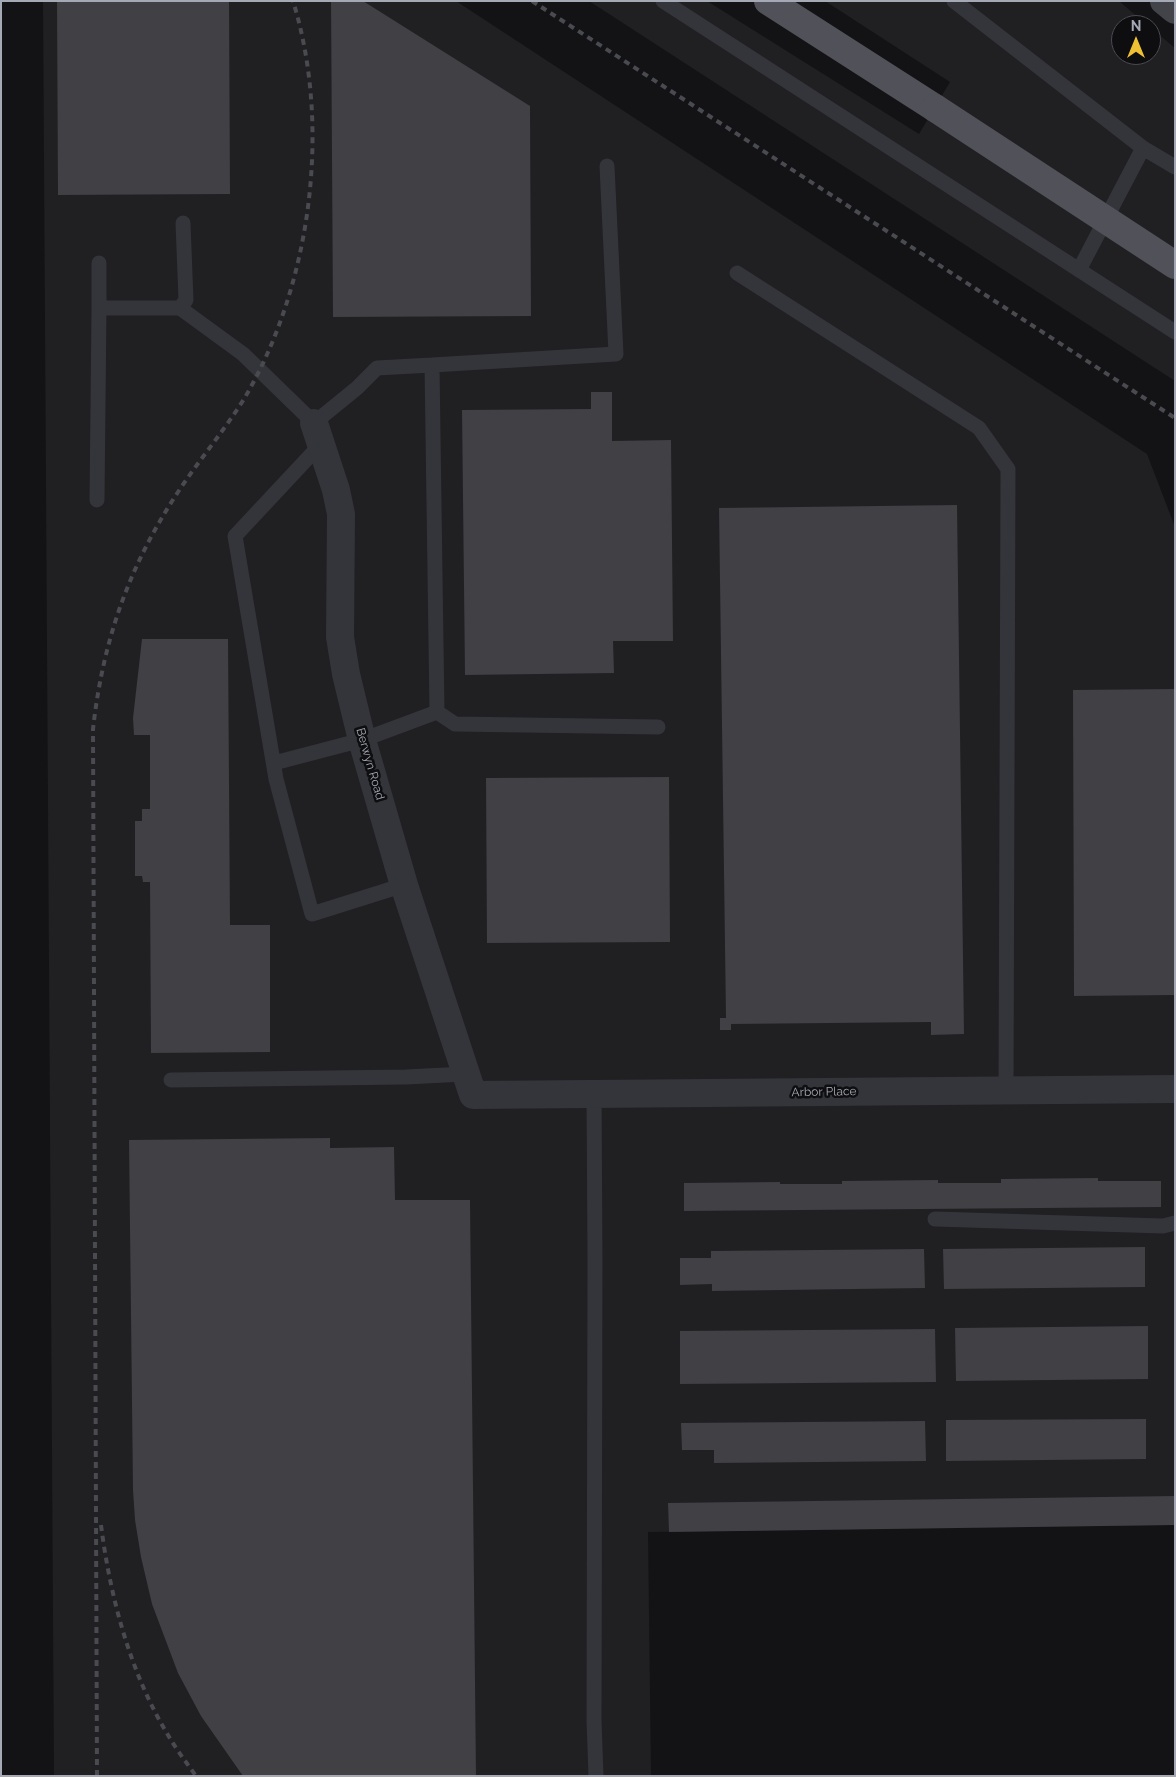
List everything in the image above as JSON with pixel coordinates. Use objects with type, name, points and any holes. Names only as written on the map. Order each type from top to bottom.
[{"type":"main road","points":[[768,1],[1175,266]]},
{"type":"street","points":[[1164,1],[1175,10]]},
{"type":"street","name":"Berwyn Road","points":[[318,434],[336,490],[341,514],[340,637],[346,674],[362,740],[404,886],[469,1085]]},
{"type":"street","name":"Arbor Place","points":[[469,1085],[594,1094],[1175,1089]]},
{"type":"lane","points":[[663,1],[1175,332]]},
{"type":"lane","points":[[954,1],[1143,148],[1175,167]]},
{"type":"lane","points":[[1079,270],[1143,148]]},
{"type":"lane","points":[[404,886],[312,914],[274,764],[234,536],[357,388],[377,368],[616,354],[608,166]]},
{"type":"lane","points":[[180,308],[186,300],[184,223]]},
{"type":"lane","points":[[97,500],[99,263]]},
{"type":"lane","points":[[737,273],[979,428],[1008,469],[1006,1090]]},
{"type":"lane","points":[[99,308],[180,308],[243,354],[318,434]]},
{"type":"lane","points":[[432,364],[437,712]]},
{"type":"lane","points":[[437,712],[455,724],[658,727]]},
{"type":"lane","points":[[274,764],[362,740],[437,712]]},
{"type":"lane","points":[[171,1080],[406,1077],[469,1085]]},
{"type":"lane","points":[[594,1094],[594,1720],[596,1776]]},
{"type":"lane","points":[[935,1219],[1164,1226],[1175,1223]]},
{"type":"shaded area","points":[[43,1],[456,1],[1147,454],[1175,527],[1175,1525],[648,1532],[651,1776],[54,1776]]},
{"type":"shaded area","points":[[589,1],[707,1],[919,134],[950,82],[825,1],[1119,1],[1135,15],[1111,15],[1111,65],[1161,65],[1161,36],[1175,48],[1175,381]]},
{"type":"building","points":[[57,1],[229,1],[230,194],[58,195]]},
{"type":"building","points":[[331,1],[363,1],[530,106],[531,316],[333,317]]},
{"type":"building","points":[[591,392],[612,392],[612,441],[671,440],[673,641],[613,641],[614,673],[465,675],[462,410],[591,409]]},
{"type":"building","points":[[957,505],[964,1034],[931,1035],[931,1022],[731,1024],[731,1030],[720,1030],[720,1018],[726,1018],[719,508]]},
{"type":"building","points":[[142,639],[228,639],[230,925],[270,925],[270,1052],[151,1053],[150,882],[143,882],[142,876],[135,876],[135,821],[142,821],[142,809],[150,809],[150,735],[134,735],[133,718]]},
{"type":"building","points":[[1175,689],[1175,995],[1074,996],[1073,690]]},
{"type":"building","points":[[669,777],[670,942],[487,943],[486,778]]},
{"type":"building","points":[[330,1138],[330,1148],[394,1147],[395,1200],[470,1200],[476,1776],[243,1776],[201,1716],[178,1673],[152,1604],[141,1557],[135,1520],[133,1490],[129,1140]]},
{"type":"building","points":[[1098,1178],[1098,1181],[1161,1181],[1161,1207],[684,1211],[684,1183],[780,1182],[780,1184],[842,1184],[842,1181],[938,1180],[938,1183],[1001,1183],[1001,1179]]},
{"type":"building","points":[[1145,1247],[1145,1287],[944,1289],[943,1249]]},
{"type":"building","points":[[924,1249],[925,1288],[712,1291],[712,1284],[680,1285],[680,1258],[711,1258],[711,1251]]},
{"type":"building","points":[[1148,1326],[1148,1379],[956,1381],[955,1328]]},
{"type":"building","points":[[935,1329],[936,1382],[680,1384],[680,1331]]},
{"type":"building","points":[[1146,1419],[1146,1459],[946,1461],[946,1420]]},
{"type":"building","points":[[925,1421],[926,1461],[714,1463],[714,1450],[682,1450],[681,1423]]},
{"type":"building","points":[[1175,1496],[1175,1525],[669,1532],[668,1503]]},
{"type":"railway","points":[[97,1776],[93,729],[111,634],[132,576],[145,548],[178,492],[244,399],[267,355],[285,307],[299,257],[308,205],[312,153],[311,100],[305,50],[293,1]]},
{"type":"railway","points":[[532,1],[1175,418]]},
{"type":"railway","points":[[101,1525],[116,1606],[132,1660],[155,1711],[174,1745],[196,1776]]}]
